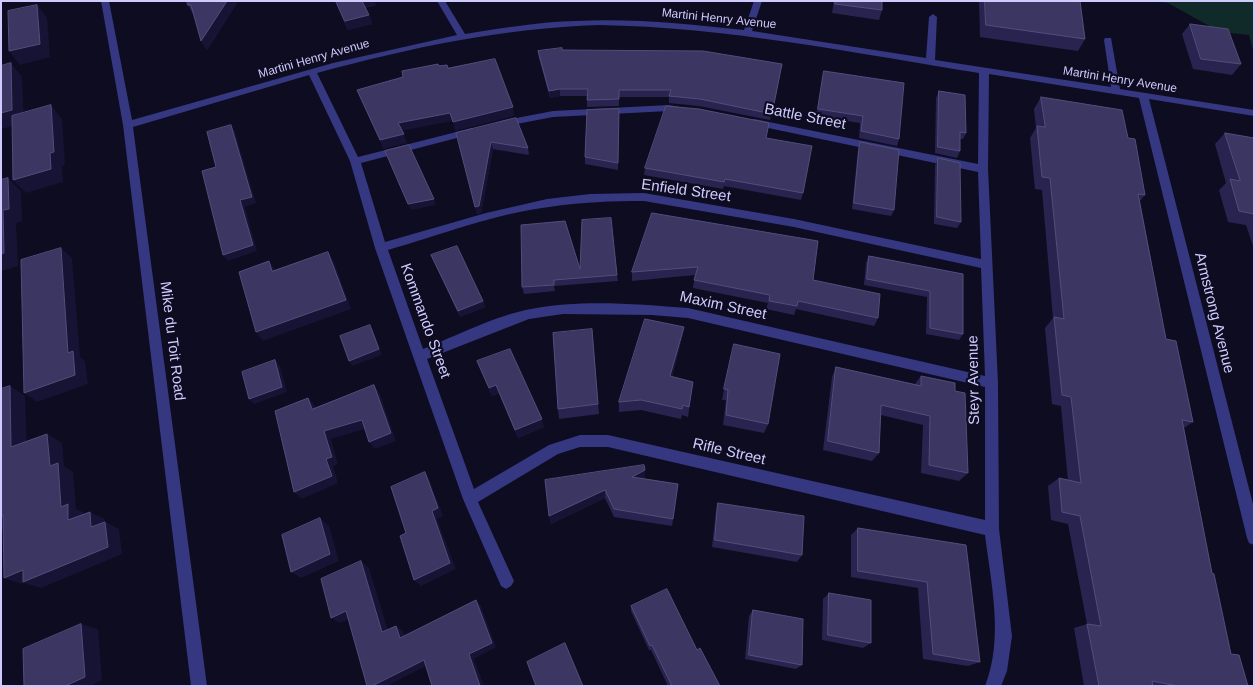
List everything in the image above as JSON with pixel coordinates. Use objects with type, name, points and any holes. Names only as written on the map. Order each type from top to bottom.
[{"type":"street","name":"Mike du Toit Road","points":[[105,1],[128,125],[199,686]]},
{"type":"street","points":[[441,1],[462,36]]},
{"type":"street","points":[[746,33],[758,1]]},
{"type":"street","points":[[930,62],[933,17]]},
{"type":"street","name":"Martini Henry Avenue","points":[[128,125],[376,54],[462,36],[552,25],[619,23],[681,26],[746,33],[1254,113]]},
{"type":"street","points":[[1108,40],[1116,91]]},
{"type":"street","name":"Steyr Avenue","points":[[984,71],[983,169],[992,383],[992,528],[1004,636],[999,671],[992,686]]},
{"type":"street","name":"Kommando Street","points":[[312,72],[355,161],[382,248],[470,499],[506,581]]},
{"type":"street","name":"Armstrong Avenue","points":[[1143,96],[1254,538]]},
{"type":"street","points":[[355,161],[486,128],[553,114],[669,108],[689,110]]},
{"type":"street","name":"Battle Street","points":[[746,121],[983,169]]},
{"type":"street","name":"Enfield Street","points":[[382,248],[486,217],[547,203],[590,198],[644,198],[794,223],[986,265]]},
{"type":"street","name":"Maxim Street","points":[[420,356],[529,314],[563,309],[652,310],[688,313],[992,383]]},
{"type":"street","name":"Rifle Street","points":[[470,499],[554,449],[580,441],[608,441],[992,528]]},
{"type":"green space","points":[[1153,1],[1254,1],[1254,54],[1249,35],[1220,32],[1168,3]]},
{"type":"building","points":[[187,1],[227,1],[201,41],[191,5],[188,5]]},
{"type":"building","points":[[336,1],[362,1],[369,15],[345,21]]},
{"type":"building","points":[[835,1],[882,1],[882,10],[835,4]]},
{"type":"building","points":[[985,1],[1080,1],[1085,39],[986,25]]},
{"type":"building","points":[[37,5],[40,44],[9,51],[8,11]]},
{"type":"building","points":[[1190,24],[1228,29],[1241,64],[1201,59]]},
{"type":"building","points":[[562,48],[562,50],[703,51],[782,64],[772,114],[700,99],[669,96],[671,90],[619,90],[619,99],[587,100],[588,89],[549,91],[538,51]]},
{"type":"building","points":[[495,59],[513,107],[453,122],[450,113],[398,123],[404,134],[380,140],[357,90],[403,77],[402,71],[438,64],[439,66],[447,65],[448,68]]},
{"type":"building","points":[[11,63],[12,110],[1,113],[1,66]]},
{"type":"building","points":[[824,71],[904,83],[899,139],[861,131],[863,116],[818,109]]},
{"type":"building","points":[[939,91],[965,95],[966,133],[960,132],[960,151],[938,147]]},
{"type":"building","points":[[1041,97],[1122,110],[1128,138],[1135,139],[1145,195],[1138,194],[1166,339],[1176,341],[1193,422],[1182,420],[1212,573],[1214,574],[1231,654],[1239,655],[1248,686],[1178,686],[1152,681],[1153,686],[1099,686],[1087,624],[1101,626],[1080,516],[1062,512],[1059,478],[1081,483],[1071,397],[1062,395],[1054,317],[1064,319],[1050,178],[1042,177],[1040,158],[1037,126],[1045,127]]},
{"type":"building","points":[[51,105],[54,152],[50,153],[51,169],[13,180],[12,116]]},
{"type":"building","points":[[666,106],[699,109],[769,123],[766,138],[812,146],[803,193],[725,179],[724,182],[645,168]]},
{"type":"building","points":[[619,109],[618,163],[585,157],[587,110]]},
{"type":"building","points":[[516,118],[528,148],[491,142],[479,206],[475,207],[456,133]]},
{"type":"building","points":[[231,125],[252,197],[240,200],[253,245],[223,255],[202,171],[216,167],[207,132]]},
{"type":"building","points":[[1225,133],[1254,138],[1254,214],[1239,211],[1230,179],[1240,181]]},
{"type":"building","points":[[860,142],[899,150],[894,210],[854,203]]},
{"type":"building","points":[[409,145],[434,199],[408,204],[385,151]]},
{"type":"building","points":[[938,158],[960,163],[961,222],[937,217]]},
{"type":"building","points":[[8,178],[9,209],[3,210],[4,253],[1,254],[1,180]]},
{"type":"building","points":[[652,213],[818,241],[813,280],[880,294],[878,318],[798,301],[797,306],[769,301],[770,295],[694,280],[698,267],[632,272]]},
{"type":"building","points":[[611,218],[617,275],[554,280],[554,285],[522,287],[521,225],[565,221],[580,269],[582,220]]},
{"type":"building","points":[[457,246],[483,301],[458,311],[431,255]]},
{"type":"building","points":[[61,248],[68,353],[73,351],[75,375],[24,393],[21,260]]},
{"type":"building","points":[[328,252],[346,300],[256,332],[239,272],[269,261],[272,271]]},
{"type":"building","points":[[869,256],[963,274],[963,334],[930,328],[930,291],[867,279]]},
{"type":"building","points":[[645,319],[684,327],[670,376],[693,382],[689,407],[683,405],[682,409],[641,400],[619,402]]},
{"type":"building","points":[[370,325],[379,349],[349,361],[340,336]]},
{"type":"building","points":[[592,329],[598,404],[558,409],[553,333]]},
{"type":"building","points":[[734,344],[780,354],[768,424],[726,415],[728,390],[724,389]]},
{"type":"building","points":[[510,349],[542,419],[515,430],[496,385],[489,388],[477,361]]},
{"type":"building","points":[[275,360],[282,387],[249,399],[242,372]]},
{"type":"building","points":[[836,367],[921,386],[921,376],[955,383],[955,391],[965,393],[968,473],[929,465],[930,416],[881,405],[879,453],[828,441]]},
{"type":"building","points":[[374,385],[391,433],[369,442],[362,420],[324,431],[332,457],[326,459],[332,476],[294,492],[275,411],[308,398],[312,409]]},
{"type":"building","points":[[10,386],[11,447],[47,434],[50,466],[58,463],[61,507],[68,504],[68,520],[90,512],[91,527],[105,522],[108,547],[23,582],[23,570],[4,578],[3,515],[1,516],[1,389]]},
{"type":"building","points":[[644,465],[645,470],[632,477],[678,484],[673,519],[614,509],[605,490],[549,516],[545,480]]},
{"type":"building","points":[[425,472],[438,508],[432,511],[450,563],[414,580],[400,536],[406,533],[391,487]]},
{"type":"building","points":[[718,503],[804,516],[802,555],[715,540]]},
{"type":"building","points":[[320,518],[330,554],[291,572],[282,535]]},
{"type":"building","points":[[858,528],[966,545],[980,662],[933,654],[927,582],[858,571]]},
{"type":"building","points":[[361,561],[382,632],[396,626],[400,638],[476,600],[492,643],[469,654],[480,686],[432,686],[424,660],[372,686],[367,686],[346,611],[331,618],[321,579]]},
{"type":"building","points":[[667,589],[697,650],[700,648],[720,686],[672,686],[652,645],[650,646],[631,606]]},
{"type":"building","points":[[829,593],[871,600],[871,643],[828,635]]},
{"type":"building","points":[[753,610],[803,619],[802,665],[749,655]]},
{"type":"building","points":[[81,624],[85,677],[65,686],[24,686],[23,649]]},
{"type":"building","points":[[565,643],[583,686],[536,686],[527,662]]}]
